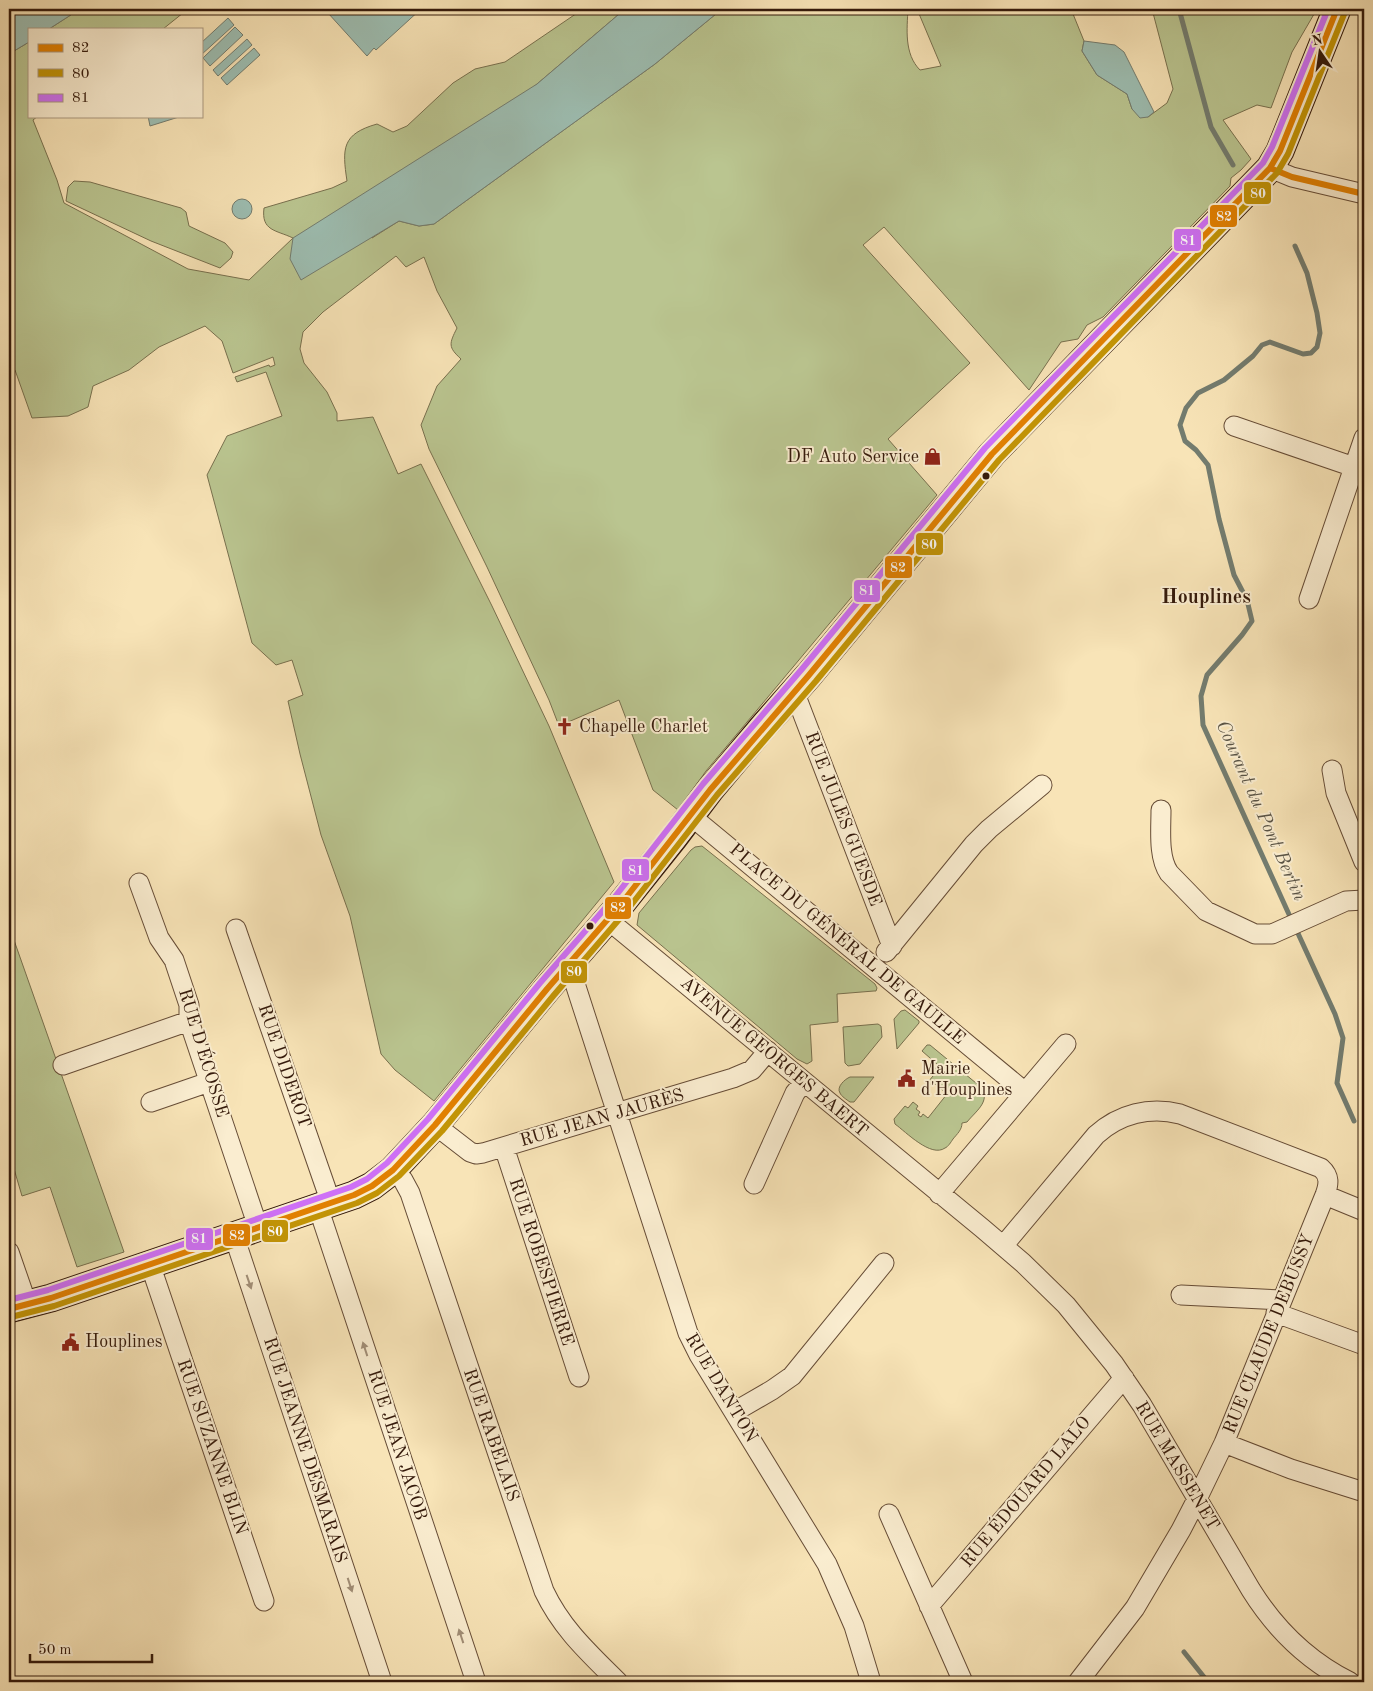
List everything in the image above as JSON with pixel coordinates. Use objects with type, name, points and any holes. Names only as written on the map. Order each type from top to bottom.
[{"type":"main road","points":[[18,1306],[51,1298],[364,1191],[393,1170],[435,1125],[639,883],[710,790],[992,454],[1270,168],[1280,152],[1337,9]]},
{"type":"street","points":[[1270,168],[1292,176],[1364,194]]},
{"type":"street","points":[[1234,426],[1354,467]]},
{"type":"street","points":[[1309,599],[1364,438]]},
{"type":"street","name":"RUE JULES GUESDE","points":[[794,691],[892,946]]},
{"type":"street","points":[[1332,770],[1336,793],[1364,862]]},
{"type":"street","points":[[874,967],[974,844],[1042,785]]},
{"type":"street","points":[[1161,810],[1162,850],[1165,867],[1198,904],[1215,916],[1255,934],[1264,935],[1281,931],[1354,899],[1364,900]]},
{"type":"street","name":"PLACE DU GÉNÉRAL DE GAULLE","points":[[691,816],[1025,1092]]},
{"type":"street","name":"RUE D'ÉCOSSE","points":[[139,883],[159,938],[174,960],[188,1005],[189,1021],[258,1227]]},
{"type":"street","name":"AVENUE GEORGES BAERT","points":[[608,920],[1003,1246]]},
{"type":"street","name":"RUE DIDEROT","points":[[236,929],[325,1205]]},
{"type":"street","name":"RUE DANTON","points":[[569,964],[684,1323],[699,1356],[827,1564],[854,1626],[871,1682]]},
{"type":"street","points":[[63,1065],[189,1021]]},
{"type":"street","points":[[939,1194],[1066,1044]]},
{"type":"street","name":"RUE JEAN JAURÈS","points":[[435,1125],[470,1152],[476,1154],[483,1153],[744,1074],[756,1066],[768,1051]]},
{"type":"street","points":[[151,1102],[209,1082]]},
{"type":"street","points":[[754,1184],[795,1093],[804,1082]]},
{"type":"street","name":"RUE CLAUDE DEBUSSY","points":[[1003,1246],[1096,1135],[1115,1121],[1141,1112],[1161,1111],[1180,1114],[1321,1168],[1328,1176],[1329,1182],[1325,1195],[1224,1443],[1197,1499],[1135,1608],[1078,1682]]},
{"type":"street","name":"RUE ROBESPIERRE","points":[[504,1147],[579,1377]]},
{"type":"street","name":"RUE RABELAIS","points":[[393,1170],[403,1180],[410,1193],[544,1590],[553,1610],[565,1628],[618,1682]]},
{"type":"street","points":[[1325,1195],[1364,1211]]},
{"type":"street","name":"RUE JEAN JACOB","points":[[325,1205],[476,1682]]},
{"type":"street","name":"RUE JEANNE DESMARAIS","points":[[234,1236],[379,1678]]},
{"type":"street","name":"RUE MASSENET","points":[[1003,1246],[1066,1305],[1124,1378],[1142,1405],[1255,1597],[1269,1617],[1303,1653],[1328,1671],[1350,1682]]},
{"type":"street","points":[[9,1252],[18,1306]]},
{"type":"street","points":[[734,1412],[792,1376],[884,1263]]},
{"type":"street","name":"RUE SUZANNE BLIN","points":[[150,1264],[264,1601]]},
{"type":"street","points":[[1180,1295],[1279,1307],[1364,1345]]},
{"type":"street","name":"RUE ÉDOUARD LALO","points":[[929,1606],[1124,1378]]},
{"type":"street","points":[[1224,1443],[1291,1469],[1364,1492]]},
{"type":"street","points":[[889,1514],[963,1682]]},
{"type":"green space","points":[[80,9],[188,9],[164,28],[51,28]]},
{"type":"green space","points":[[583,9],[625,9],[537,84],[372,238],[399,221],[419,226],[434,224],[655,64],[722,9],[908,9],[907,33],[909,49],[911,57],[920,70],[941,66],[917,9],[1071,9],[1084,41],[1082,51],[1097,75],[1127,94],[1132,109],[1148,117],[1167,103],[1173,89],[1152,9],[1317,9],[1292,52],[1271,108],[1257,105],[1223,120],[1251,159],[1231,178],[1230,186],[1103,317],[1087,325],[1078,339],[1061,342],[1029,390],[884,227],[863,245],[970,363],[888,439],[937,495],[706,771],[678,810],[653,790],[619,700],[559,726],[549,700],[487,567],[429,449],[421,425],[437,386],[461,359],[451,345],[457,328],[437,291],[424,257],[406,267],[396,256],[323,312],[303,332],[300,349],[304,363],[327,392],[337,413],[337,421],[373,417],[398,474],[421,464],[549,726],[614,882],[434,1101],[395,1070],[381,1054],[350,916],[321,835],[288,701],[303,695],[292,660],[276,665],[252,643],[207,475],[227,436],[282,416],[266,372],[237,382],[235,377],[269,365],[270,367],[275,365],[273,357],[233,373],[222,341],[205,326],[159,347],[129,370],[93,386],[88,407],[68,416],[32,418],[15,370],[9,371],[9,54],[28,43],[28,118],[36,118],[33,120],[64,203],[188,269],[249,280],[293,238],[271,229],[267,225],[264,208],[332,188],[347,181],[345,151],[347,144],[357,132],[377,124],[393,132],[407,126],[453,83],[475,69],[505,62]]},
{"type":"green space","points":[[74,181],[90,182],[181,208],[186,212],[189,226],[225,243],[233,252],[231,258],[220,268],[151,241],[66,201],[68,187]]},
{"type":"green space","points":[[702,846],[875,984],[877,988],[876,991],[837,994],[838,1022],[810,1025],[812,1061],[807,1064],[797,1059],[637,925],[639,913],[691,850]]},
{"type":"green space","points":[[9,926],[124,1252],[77,1267],[50,1187],[22,1196],[9,1152]]},
{"type":"green space","points":[[905,1010],[919,1023],[897,1049],[894,1019],[901,1011]]},
{"type":"green space","points":[[878,1024],[881,1026],[882,1037],[860,1064],[848,1066],[845,1063],[843,1027]]},
{"type":"green space","points":[[927,1045],[930,1045],[982,1088],[984,1093],[983,1102],[978,1110],[967,1122],[962,1123],[960,1130],[948,1146],[939,1150],[933,1150],[919,1143],[895,1124],[894,1119],[905,1106],[908,1108],[913,1102],[918,1106],[916,1109],[920,1112],[918,1115],[921,1117],[923,1114],[928,1118],[947,1094],[935,1084],[933,1086],[928,1082],[938,1065],[922,1051]]},
{"type":"green space","points":[[850,1077],[874,1077],[854,1102],[850,1102],[839,1091],[842,1084]]},
{"type":"water","points":[[9,9],[80,9],[51,28],[28,28],[28,43],[9,54]]},
{"type":"water","points":[[333,9],[421,9],[367,56],[328,13]]},
{"type":"water","points":[[625,9],[722,9],[655,64],[434,224],[419,226],[399,221],[301,280],[290,259],[293,238],[537,84]]},
{"type":"water","points":[[228,18],[234,25],[202,54],[202,42]]},
{"type":"water","points":[[235,27],[243,35],[210,66],[203,58]]},
{"type":"water","points":[[247,39],[252,45],[218,76],[213,70]]},
{"type":"water","points":[[1084,41],[1115,45],[1124,52],[1154,112],[1148,117],[1140,118],[1132,109],[1127,94],[1097,75],[1082,51]]},
{"type":"water","points":[[254,48],[260,55],[227,85],[221,78]]},
{"type":"water","points":[[148,118],[176,118],[150,126]]},
{"type":"water","points":[[242,199],[249,202],[252,209],[249,216],[242,219],[235,216],[232,209],[235,202]]},
{"type":"waterway","name":"Courant du Pont Bertin","points":[[1179,9],[1211,127],[1233,165]]},
{"type":"waterway","name":"Courant du Pont Bertin","points":[[1292,921],[1203,725],[1201,696],[1207,675],[1252,621],[1247,600],[1234,575],[1219,519],[1208,465],[1196,450],[1185,441],[1180,425],[1186,408],[1198,393],[1224,380],[1253,356],[1262,345],[1270,342],[1303,354],[1311,353],[1317,347],[1320,333],[1317,313],[1307,273],[1295,246]]},
{"type":"waterway","name":"Courant du Pont Bertin","points":[[1296,929],[1335,1014],[1343,1038],[1337,1083],[1354,1121]]},
{"type":"waterway","points":[[1184,1652],[1208,1682]]},
{"type":"transit line","name":"81","points":[[9,1300],[48,1290],[351,1187],[367,1179],[387,1163],[428,1119],[540,983],[614,898],[703,784],[802,669],[985,448],[1263,163],[1272,147],[1328,9]]},
{"type":"transit line","name":"82","points":[[9,1309],[51,1298],[354,1195],[372,1186],[393,1170],[435,1125],[547,989],[621,904],[710,790],[809,675],[992,454],[1270,168],[1280,151],[1337,9]]},
{"type":"transit line","name":"80","points":[[11,1317],[54,1306],[357,1203],[377,1193],[399,1176],[442,1131],[628,909],[717,795],[816,681],[999,460],[1277,173],[1288,154],[1345,12]]},
{"type":"transit line","name":"82","points":[[1270,168],[1292,177],[1364,194]]},
{"type":"place","name":"DF Auto Service","points":[[933,457]]},
{"type":"place","name":"Chapelle Charlet","points":[[565,727]]},
{"type":"place","name":"Mairie d'Houplines","points":[[907,1079]]},
{"type":"place","name":"Houplines","points":[[71,1342]]},
{"type":"district","name":"Houplines","points":[[1206,598]]}]
